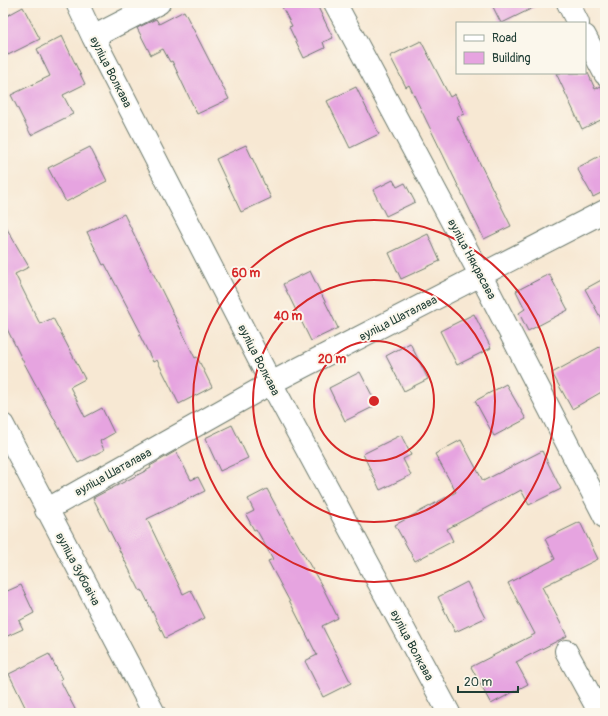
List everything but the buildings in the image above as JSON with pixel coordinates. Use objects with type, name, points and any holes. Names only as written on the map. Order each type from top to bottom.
[{"type":"street","name":"вуліца Волкава","points":[[77,3],[93,37],[271,383],[448,713]]},
{"type":"street","points":[[93,37],[159,3]]},
{"type":"street","name":"вуліца Някрасава","points":[[335,3],[481,276],[605,518]]},
{"type":"street","points":[[568,3],[578,22]]},
{"type":"street","points":[[586,38],[605,74]]},
{"type":"street","name":"вуліца Шаталава","points":[[46,510],[271,383],[605,211]]},
{"type":"street","name":"вуліца Зубовіча","points":[[3,425],[46,510],[154,713]]},
{"type":"street","points":[[566,651],[600,713]]}]
